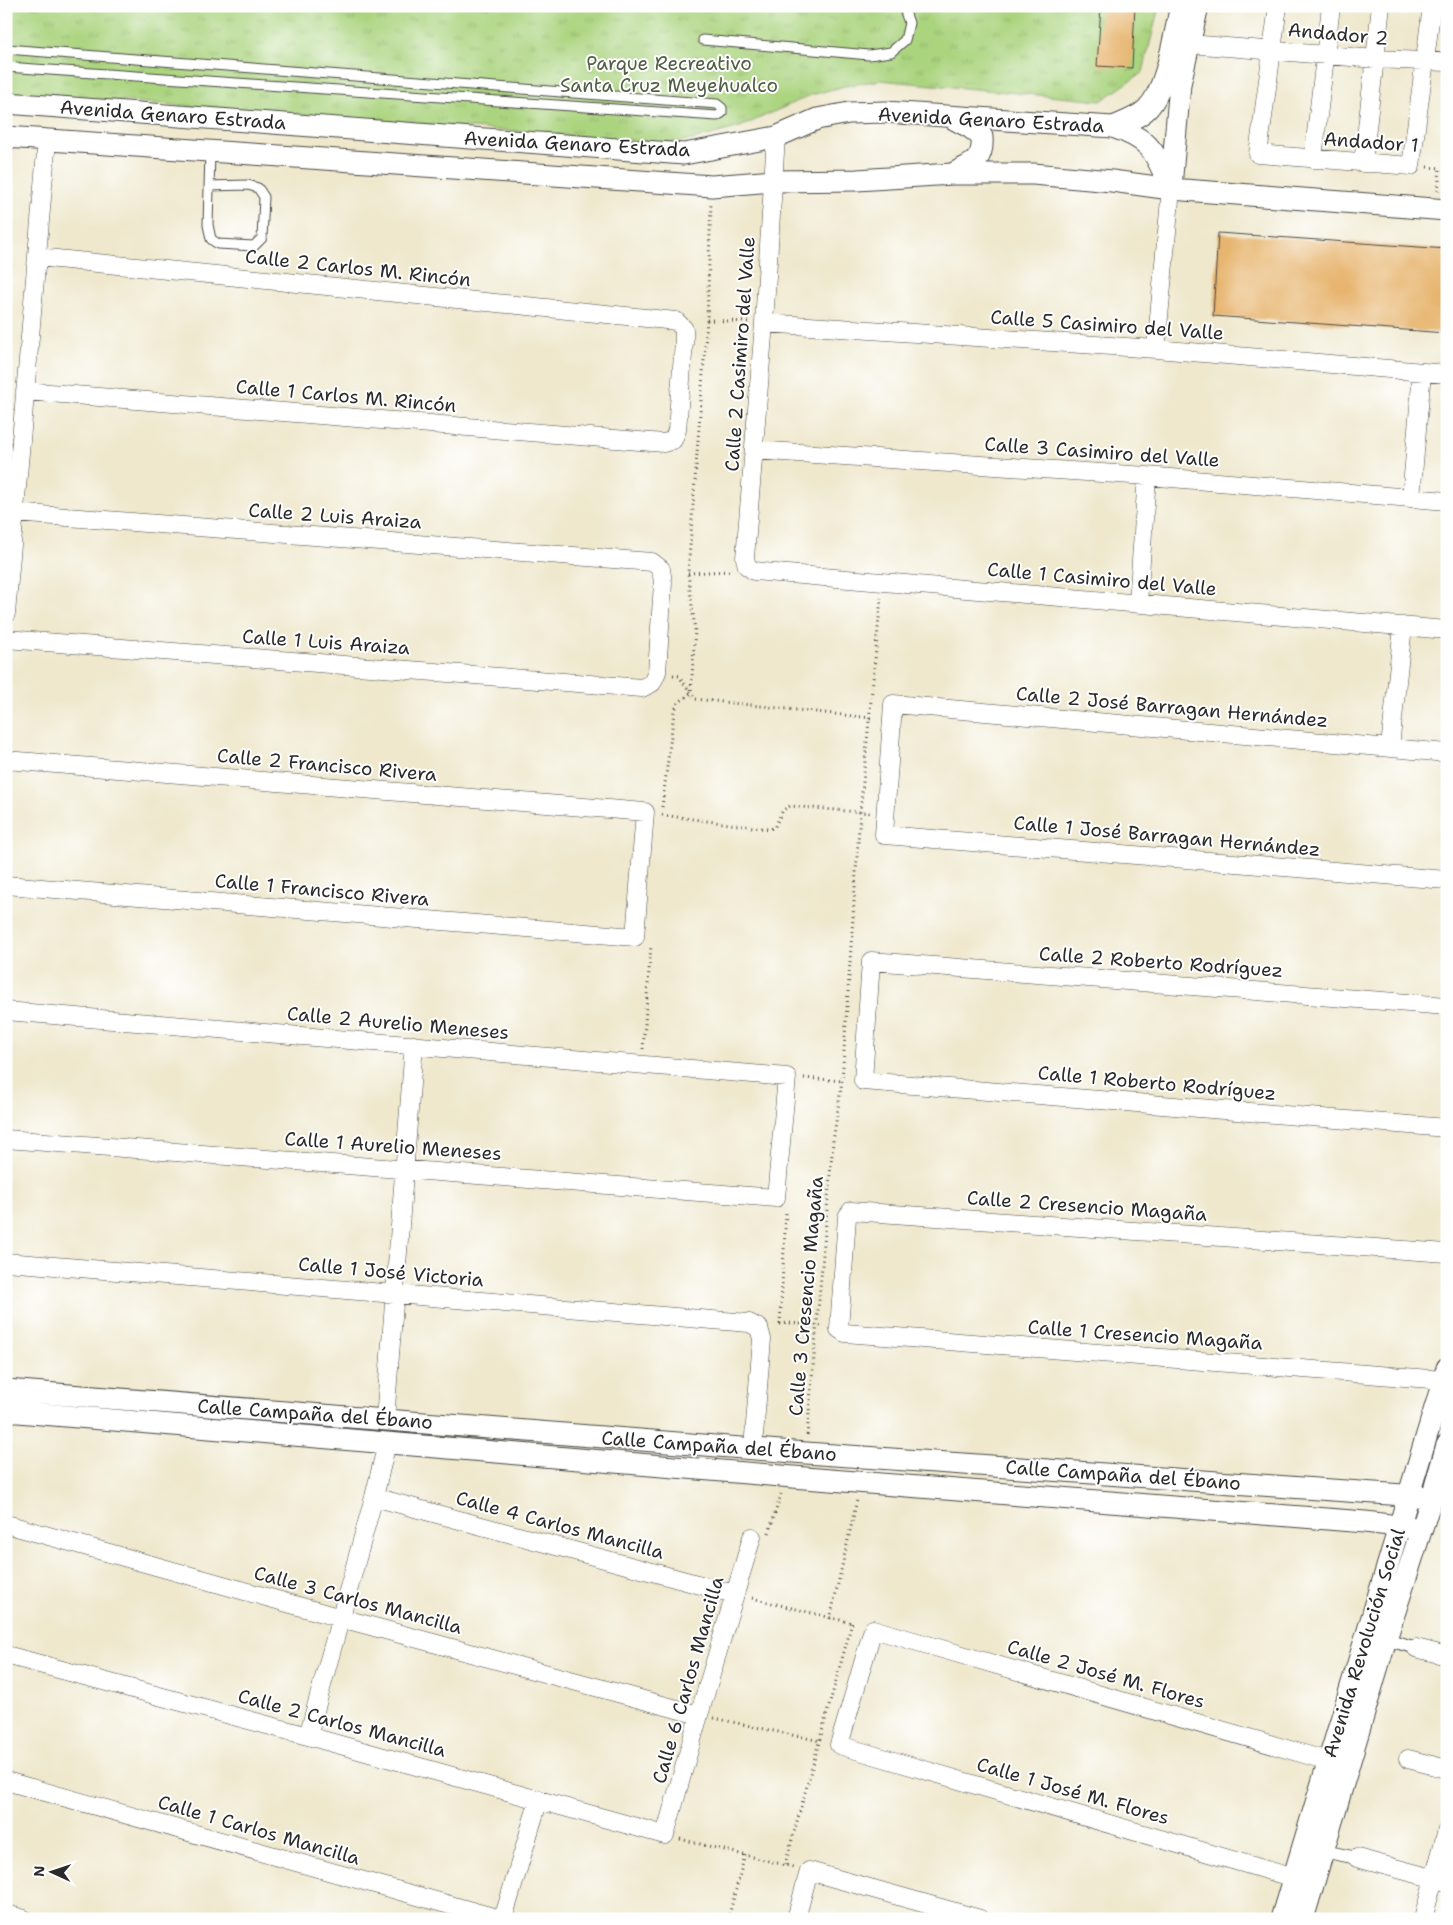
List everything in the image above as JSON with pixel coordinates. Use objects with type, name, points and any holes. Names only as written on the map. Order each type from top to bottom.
[{"type":"street","points":[[1113,127],[1134,118],[1147,109],[1155,100],[1162,85],[1181,6]]},
{"type":"street","points":[[1156,349],[1180,84],[1198,6]]},
{"type":"street","points":[[1272,50],[1278,6]]},
{"type":"street","points":[[1313,159],[1331,6]]},
{"type":"street","points":[[1363,164],[1381,6]]},
{"type":"street","points":[[1411,166],[1432,6]]},
{"type":"street","name":"Andador 2","points":[[1189,44],[1376,59],[1447,62]]},
{"type":"street","name":"Andador 1","points":[[1272,50],[1258,154],[1363,164],[1411,166]]},
{"type":"street","name":"Avenida Genaro Estrada","points":[[6,103],[684,154],[776,137],[817,119],[849,113],[885,112],[1113,127],[1134,134],[1144,141],[1156,156],[1171,189]]},
{"type":"street","points":[[950,117],[972,128],[982,137],[983,147],[981,155],[975,162],[952,174]]},
{"type":"street","name":"Avenida Genaro Estrada","points":[[6,137],[712,186],[952,174],[1033,174],[1112,181],[1171,189],[1441,209]]},
{"type":"street","name":"Calle 2 Casimiro del Valle","points":[[750,569],[744,558],[764,323],[776,137]]},
{"type":"street","points":[[6,614],[47,140]]},
{"type":"street","name":"Calle 2 Carlos M. Rincón","points":[[36,257],[676,321],[684,330],[677,430],[673,440],[664,443]]},
{"type":"street","name":"Calle 5 Casimiro del Valle","points":[[764,323],[1156,349],[1447,374]]},
{"type":"street","points":[[1410,498],[1422,372]]},
{"type":"street","name":"Calle 1 Carlos M. Rincón","points":[[25,391],[664,443]]},
{"type":"street","name":"Calle 3 Casimiro del Valle","points":[[754,450],[1147,476],[1447,501]]},
{"type":"street","points":[[1138,603],[1147,476]]},
{"type":"street","name":"Calle 2 Luis Araiza","points":[[15,513],[652,562],[661,569],[664,583],[657,672]]},
{"type":"street","name":"Calle 1 Casimiro del Valle","points":[[750,569],[1447,630]]},
{"type":"street","points":[[1390,747],[1403,626]]},
{"type":"street","name":"Calle 1 Luis Araiza","points":[[6,639],[642,688],[652,683],[657,672]]},
{"type":"street","points":[[886,814],[892,712]]},
{"type":"street","name":"Calle 2 José Barragan Hernández","points":[[892,712],[1447,752]]},
{"type":"street","name":"Calle 2 Francisco Rivera","points":[[6,760],[645,812]]},
{"type":"street","name":"Calle 1 Francisco Rivera","points":[[6,885],[635,937],[645,812]]},
{"type":"street","name":"Calle 1 José Barragan Hernández","points":[[886,814],[884,834],[1447,880]]},
{"type":"street","name":"Calle 2 Roberto Rodríguez","points":[[863,1080],[871,961],[1447,1006]]},
{"type":"street","name":"Calle 2 Aurelio Meneses","points":[[6,1011],[787,1077]]},
{"type":"street","points":[[384,1420],[414,1045]]},
{"type":"street","points":[[776,1198],[787,1077]]},
{"type":"street","name":"Calle 1 Roberto Rodríguez","points":[[863,1080],[1447,1128]]},
{"type":"street","name":"Calle 1 Aurelio Meneses","points":[[6,1139],[776,1198]]},
{"type":"street","name":"Calle 2 Cresencio Magaña","points":[[842,1331],[847,1217],[851,1211],[1447,1253]]},
{"type":"street","name":"Calle 1 José Victoria","points":[[6,1262],[750,1323],[761,1333]]},
{"type":"street","name":"Calle 1 Cresencio Magaña","points":[[842,1331],[1445,1374]]},
{"type":"street","points":[[753,1448],[761,1333]]},
{"type":"street","name":"Avenida Revolución Social","points":[[1281,1919],[1445,1374]]},
{"type":"street","name":"Calle Campaña del Ébano","points":[[6,1390],[806,1453],[1432,1497]]},
{"type":"street","name":"Calle Campaña del Ébano","points":[[6,1411],[1365,1522],[1422,1529]]},
{"type":"street","points":[[578,1459],[580,1435]]},
{"type":"street","points":[[308,1736],[374,1497],[387,1443]]},
{"type":"street","name":"Avenida Revolución Social","points":[[1303,1919],[1386,1639],[1447,1445]]},
{"type":"street","points":[[1365,1522],[1372,1514],[1373,1508],[1370,1493]]},
{"type":"street","name":"Calle 4 Carlos Mancilla","points":[[374,1497],[734,1594]]},
{"type":"street","name":"Calle 3 Carlos Mancilla","points":[[6,1524],[341,1618],[699,1715]]},
{"type":"street","name":"Calle 6 Carlos Mancilla","points":[[665,1835],[752,1537]]},
{"type":"street","points":[[839,1745],[873,1629]]},
{"type":"street","name":"Calle 2 José M. Flores","points":[[873,1629],[1328,1761]]},
{"type":"street","points":[[1386,1639],[1447,1656]]},
{"type":"street","name":"Calle 2 Carlos Mancilla","points":[[6,1655],[665,1835]]},
{"type":"street","name":"Calle 1 José M. Flores","points":[[839,1745],[1294,1878]]},
{"type":"street","points":[[1408,1759],[1447,1769]]},
{"type":"street","name":"Calle 1 Carlos Mancilla","points":[[6,1781],[501,1919]]},
{"type":"street","points":[[501,1919],[538,1799]]},
{"type":"street","points":[[1423,1919],[1440,1880],[1447,1830]]},
{"type":"street","points":[[1323,1851],[1358,1858],[1440,1880]]},
{"type":"street","points":[[796,1919],[809,1871],[980,1919]]},
{"type":"street","points":[[6,1914],[24,1919]]},
{"type":"lane","points":[[702,40],[869,55],[891,52],[905,40],[909,24],[904,6]]},
{"type":"lane","points":[[6,49],[430,83],[650,98],[717,104],[722,108],[722,113],[717,116],[6,67]]},
{"type":"lane","points":[[209,186],[248,185],[258,188],[264,197],[262,238],[254,246],[218,244],[211,239],[208,225],[209,186],[210,152]]},
{"type":"path","name":"Andador 1","points":[[1411,166],[1440,168],[1441,209]]},
{"type":"path","points":[[691,693],[694,630],[688,573],[707,320],[712,186]]},
{"type":"path","points":[[707,320],[764,323]]},
{"type":"path","points":[[688,573],[728,572],[750,569]]},
{"type":"path","name":"Calle 3 Cresencio Magaña","points":[[806,1453],[833,1142],[842,1081],[860,813],[882,582]]},
{"type":"path","points":[[657,672],[679,676],[695,699],[870,718],[892,712]]},
{"type":"path","points":[[645,812],[768,829],[774,828],[783,810],[790,806],[886,814]]},
{"type":"path","points":[[787,1077],[842,1081],[863,1080]]},
{"type":"path","points":[[776,1198],[784,1202],[787,1208],[780,1324]]},
{"type":"path","points":[[761,1333],[780,1324],[789,1323],[842,1331]]},
{"type":"path","points":[[830,1619],[861,1481]]},
{"type":"path","points":[[734,1594],[873,1629]]},
{"type":"path","points":[[785,1865],[852,1623]]},
{"type":"path","points":[[699,1715],[839,1745]]},
{"type":"path","points":[[665,1835],[809,1871]]},
{"type":"path","points":[[728,1919],[745,1855]]},
{"type":"shaded area","points":[[6,145],[15,145],[6,235]]},
{"type":"green space","name":"Parque Recreativo Santa Cruz Meyehualco","points":[[6,6],[1159,6],[1143,72],[1101,101],[880,80],[845,86],[811,95],[740,127],[692,140],[666,143],[6,92]]},
{"type":"building","points":[[1101,6],[1135,6],[1132,68],[1097,66]]},
{"type":"building","points":[[1218,233],[1447,249],[1446,333],[1213,316]]}]
